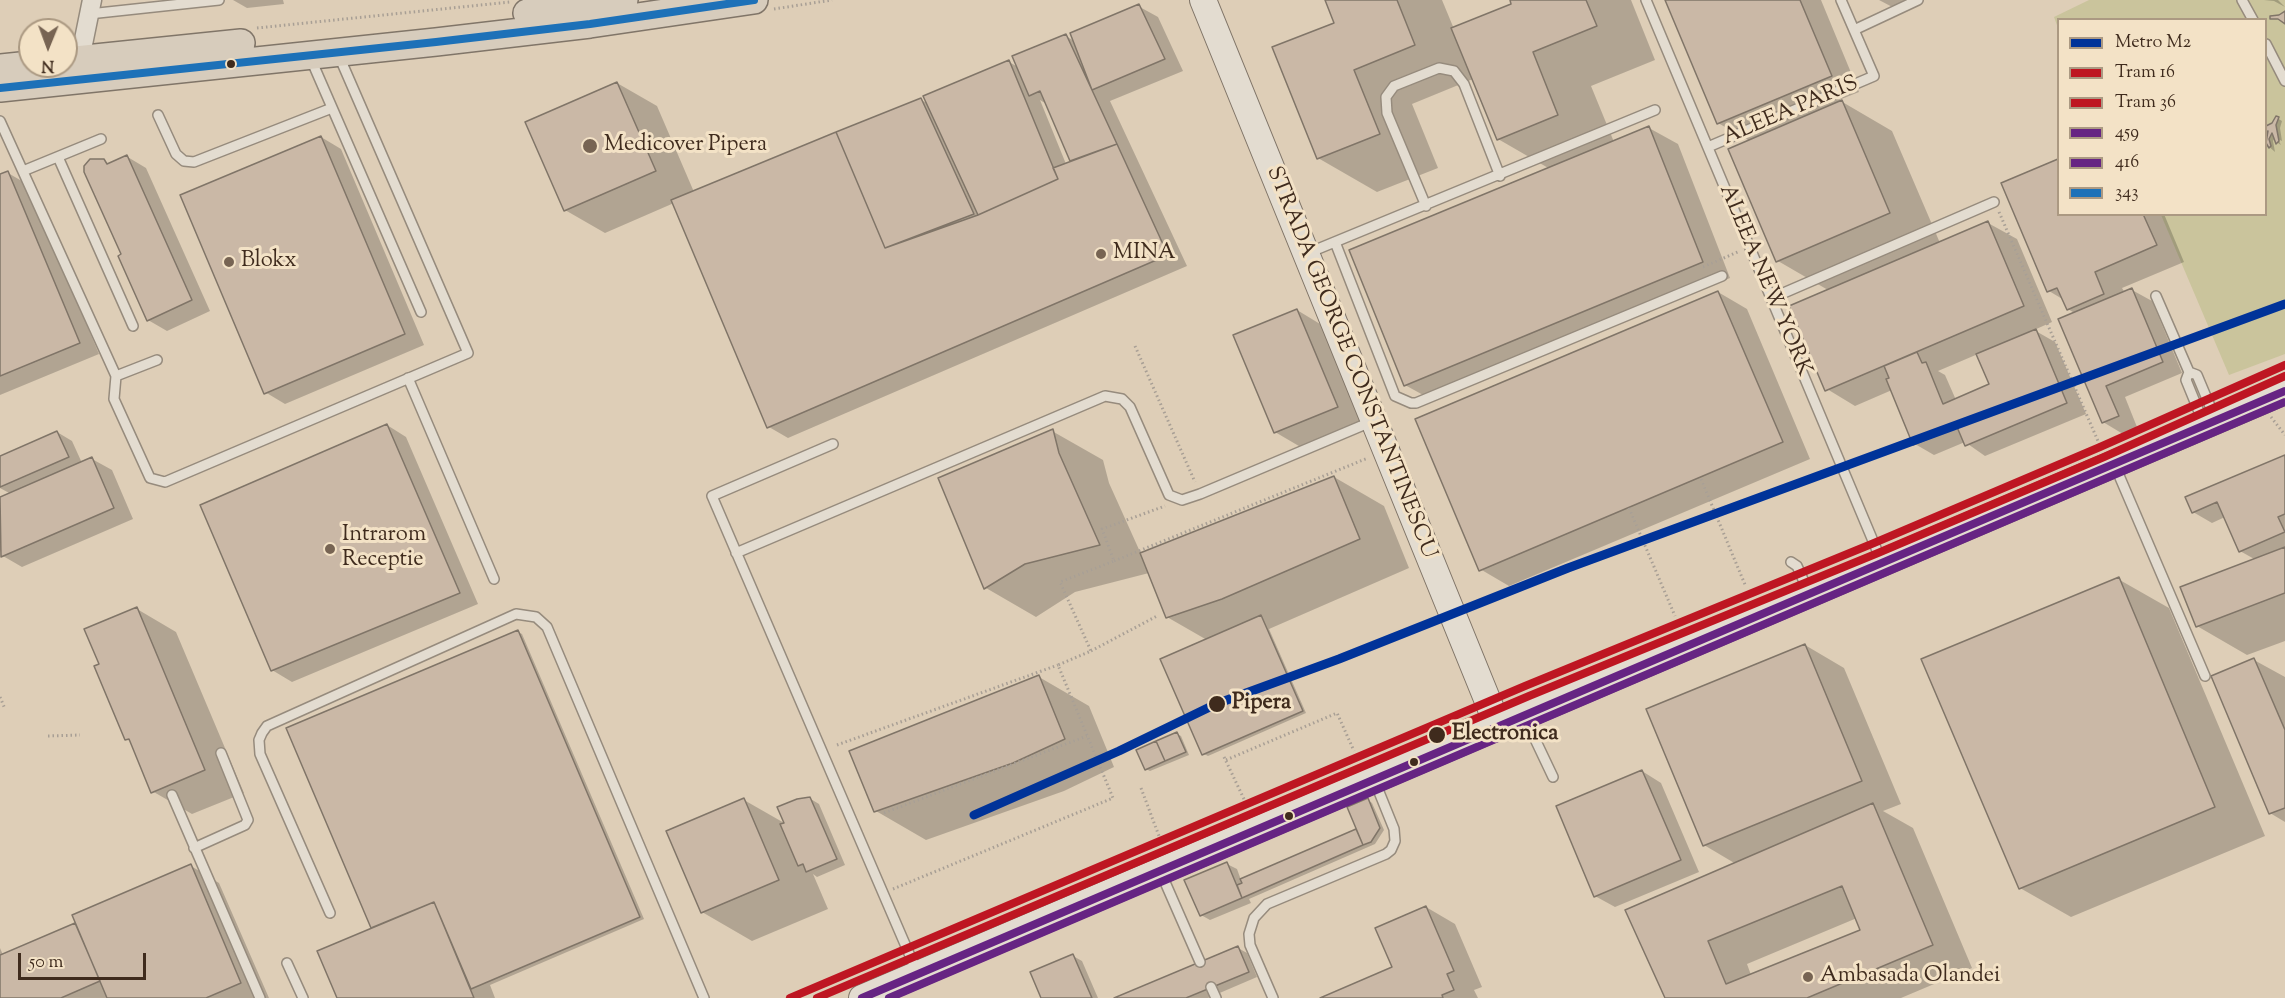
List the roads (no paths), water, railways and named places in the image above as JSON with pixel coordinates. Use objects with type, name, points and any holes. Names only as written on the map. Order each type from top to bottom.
[{"type":"main road","points":[[78,60],[430,25],[624,0]]},
{"type":"main road","points":[[0,88],[590,24],[754,0]]},
{"type":"main road","points":[[0,68],[18,66]]},
{"type":"street","name":"STRADA GEORGE CONSTANTINESCU","points":[[1203,0],[1498,726]]},
{"type":"street","points":[[78,44],[90,7]]},
{"type":"street","points":[[862,998],[2285,391]]},
{"type":"lane","points":[[90,7],[219,0]]},
{"type":"lane","name":"ALEEA NEW YORK","points":[[1646,0],[1882,562]]},
{"type":"lane","points":[[1841,0],[1854,30],[1918,0]]},
{"type":"lane","points":[[2242,0],[2252,18]]},
{"type":"lane","name":"ALEEA PARIS","points":[[1708,147],[1874,76],[1854,30]]},
{"type":"lane","points":[[2267,48],[2285,81]]},
{"type":"lane","points":[[0,121],[116,376],[114,399],[150,478],[165,482],[468,353],[337,52]]},
{"type":"lane","points":[[309,55],[421,312]]},
{"type":"lane","points":[[1426,206],[1387,113],[1386,97],[1394,86],[1430,71],[1438,68],[1454,71],[1464,84],[1500,176]]},
{"type":"lane","points":[[158,115],[176,154],[184,161],[194,162],[332,108]]},
{"type":"lane","points":[[1305,254],[1500,176],[1655,110]]},
{"type":"lane","points":[[23,171],[101,139]]},
{"type":"lane","points":[[58,157],[133,326]]},
{"type":"lane","points":[[1772,298],[1994,202]]},
{"type":"lane","points":[[1335,242],[1395,396],[1411,403],[1416,403],[1722,276]]},
{"type":"lane","points":[[2156,296],[2189,372],[2197,375],[2211,423]]},
{"type":"lane","points":[[116,376],[157,360]]},
{"type":"lane","points":[[408,378],[494,579]]},
{"type":"lane","points":[[736,553],[1105,396],[1122,399],[1130,407],[1169,495],[1182,500],[1373,421]]},
{"type":"lane","points":[[833,444],[712,496],[918,974]]},
{"type":"lane","points":[[2114,464],[2205,676]]},
{"type":"lane","points":[[1796,562],[1809,593]]},
{"type":"lane","points":[[330,913],[260,754],[262,733],[267,726],[516,614],[536,617],[548,627],[704,998]]},
{"type":"lane","points":[[1524,716],[1553,777]]},
{"type":"lane","points":[[194,848],[245,825],[248,820],[221,753]]},
{"type":"lane","points":[[1273,998],[1251,945],[1249,934],[1254,918],[1267,904],[1391,850],[1395,841],[1394,830],[1374,780]]},
{"type":"lane","points":[[172,795],[260,998]]},
{"type":"lane","points":[[1161,871],[1200,962]]},
{"type":"lane","points":[[287,963],[303,998]]},
{"type":"lane","points":[[1212,987],[1216,998]]},
{"type":"metro line","name":"M2","points":[[974,815],[1119,751],[1216,704],[1339,659],[1568,568],[2285,304]]},
{"type":"tram line","name":"16","points":[[790,998],[1525,686],[1874,543],[2285,365]]},
{"type":"tram line","name":"36","points":[[817,998],[1529,696],[1878,553],[2104,457],[2285,376]]},
{"type":"place","name":"Medicover Pipera","points":[[590,146]]},
{"type":"place","name":"MINA","points":[[1101,254]]},
{"type":"place","name":"Blokx","points":[[229,262]]},
{"type":"place","name":"Intrarom Receptie","points":[[330,549]]},
{"type":"place","name":"Pipera","points":[[1217,704]]},
{"type":"place","name":"Electronica","points":[[1437,735]]},
{"type":"place","name":"Ambasada Olandei","points":[[1808,977]]}]
